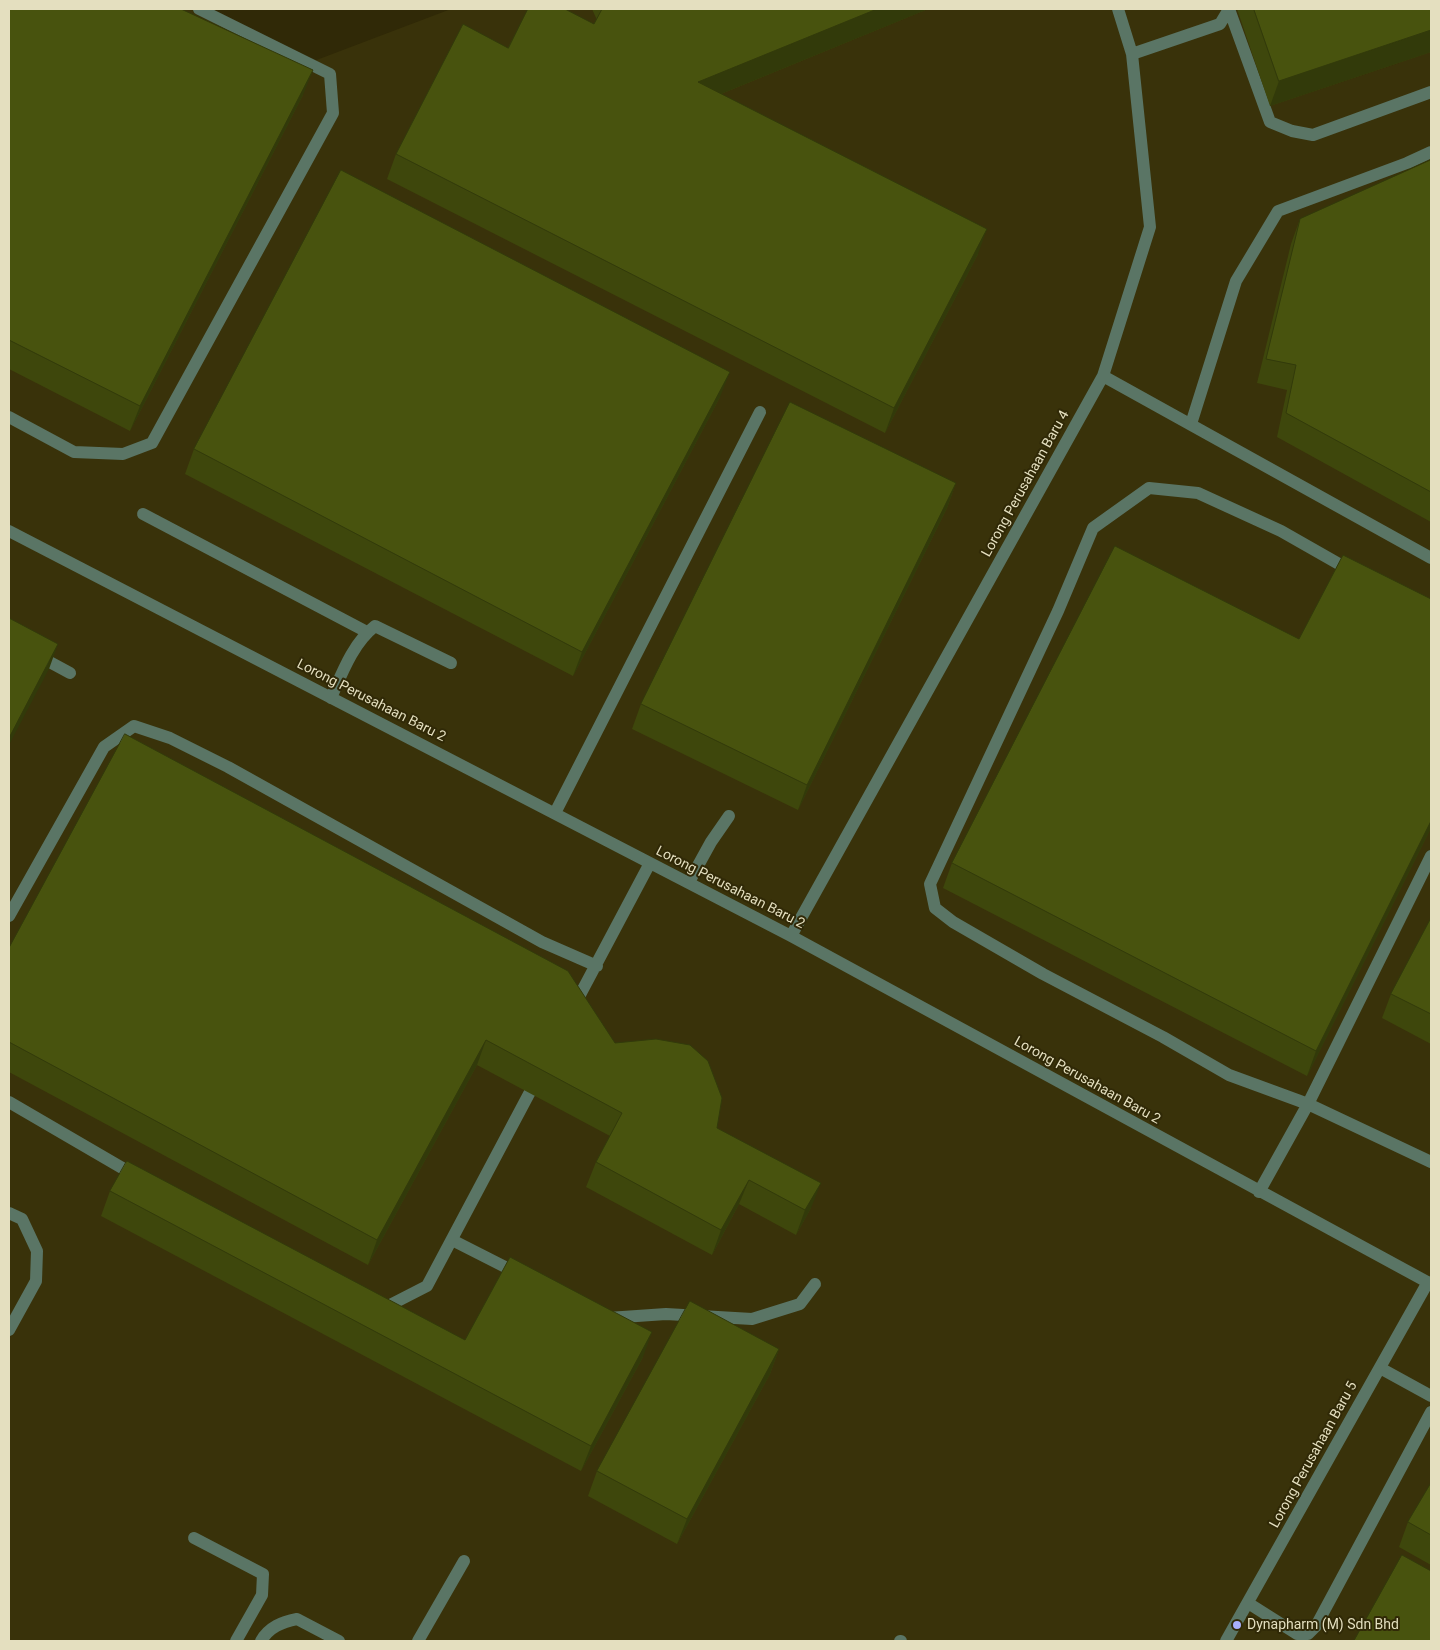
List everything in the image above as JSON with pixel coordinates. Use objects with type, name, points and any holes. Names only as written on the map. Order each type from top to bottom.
[{"type":"street","points":[[9,417],[74,452],[123,454],[152,442],[332,113],[330,74],[199,9]]},
{"type":"street","name":"Lorong Perusahaan Baru 4","points":[[791,936],[1103,376],[1150,227],[1132,54],[1118,9]]},
{"type":"street","points":[[1132,54],[1220,24],[1229,9]]},
{"type":"street","points":[[1229,9],[1270,122],[1292,131],[1313,134],[1431,92]]},
{"type":"street","points":[[1191,424],[1236,281],[1278,211],[1406,164],[1431,152]]},
{"type":"street","points":[[1103,376],[1431,558]]},
{"type":"street","points":[[555,813],[760,412]]},
{"type":"street","points":[[1364,578],[1281,530],[1198,493],[1149,488],[1093,528],[1058,611],[930,884],[935,908],[969,932],[1229,1075],[1308,1104],[1431,1162]]},
{"type":"street","points":[[143,514],[367,632]]},
{"type":"street","name":"Lorong Perusahaan Baru 2","points":[[9,531],[689,882],[1430,1283]]},
{"type":"street","points":[[331,698],[346,663],[367,632],[375,626],[451,663]]},
{"type":"street","points":[[9,640],[70,673]]},
{"type":"street","points":[[9,916],[104,747],[134,726],[170,738],[228,767],[542,942],[596,966]]},
{"type":"street","points":[[689,882],[711,842],[729,816]]},
{"type":"street","points":[[1259,1192],[1308,1104],[1431,856]]},
{"type":"street","points":[[570,1014],[650,863]]},
{"type":"street","points":[[367,1305],[386,1308],[427,1286],[530,1092]]},
{"type":"street","points":[[9,1102],[145,1181]]},
{"type":"street","points":[[9,1213],[22,1220],[37,1251],[36,1281],[9,1330]]},
{"type":"street","points":[[452,1240],[531,1280]]},
{"type":"street","name":"Lorong Perusahaan Baru 5","points":[[1226,1641],[1430,1283]]},
{"type":"street","points":[[592,1310],[610,1319],[666,1314],[752,1319],[800,1304],[815,1284]]},
{"type":"street","points":[[1380,1368],[1431,1396]]},
{"type":"street","points":[[1248,1603],[1297,1634],[1308,1634],[1316,1626],[1431,1412]]},
{"type":"street","points":[[194,1538],[263,1574],[262,1595],[236,1641]]},
{"type":"street","points":[[418,1641],[464,1561]]},
{"type":"street","points":[[261,1641],[265,1634],[280,1623],[297,1619],[340,1641]]},
{"type":"shaded area","points":[[9,9],[202,9],[306,64],[451,9],[1431,9],[1431,1641],[9,1641]]},
{"type":"building","points":[[9,9],[181,9],[313,70],[140,406],[9,340]]},
{"type":"building","points":[[528,9],[565,9],[594,24],[602,9],[877,9],[698,82],[987,229],[894,408],[396,154],[463,24],[508,48]]},
{"type":"building","points":[[1254,9],[1431,9],[1431,30],[1279,81]]},
{"type":"building","points":[[1431,160],[1431,492],[1286,413],[1296,365],[1266,359],[1300,219]]},
{"type":"building","points":[[341,170],[730,372],[582,652],[194,449]]},
{"type":"building","points":[[790,402],[956,483],[807,785],[641,704]]},
{"type":"building","points":[[1115,546],[1299,639],[1343,555],[1431,599],[1431,821],[1316,1051],[952,863]]},
{"type":"building","points":[[9,618],[58,644],[9,738]]},
{"type":"building","points":[[125,734],[568,971],[615,1043],[656,1039],[690,1045],[708,1061],[722,1098],[717,1128],[821,1183],[805,1210],[749,1180],[721,1230],[596,1162],[622,1113],[486,1040],[377,1240],[9,1042],[9,948]]},
{"type":"building","points":[[1431,918],[1431,1014],[1391,994]]},
{"type":"building","points":[[127,1161],[465,1340],[510,1257],[652,1332],[591,1446],[110,1191]]},
{"type":"building","points":[[690,1301],[779,1349],[687,1519],[597,1471]]},
{"type":"building","points":[[1431,1483],[1431,1535],[1408,1522]]},
{"type":"building","points":[[1402,1555],[1431,1571],[1431,1641],[1354,1641]]},
{"type":"place","name":"Dynapharm (M) Sdn Bhd","points":[[1237,1625]]}]
